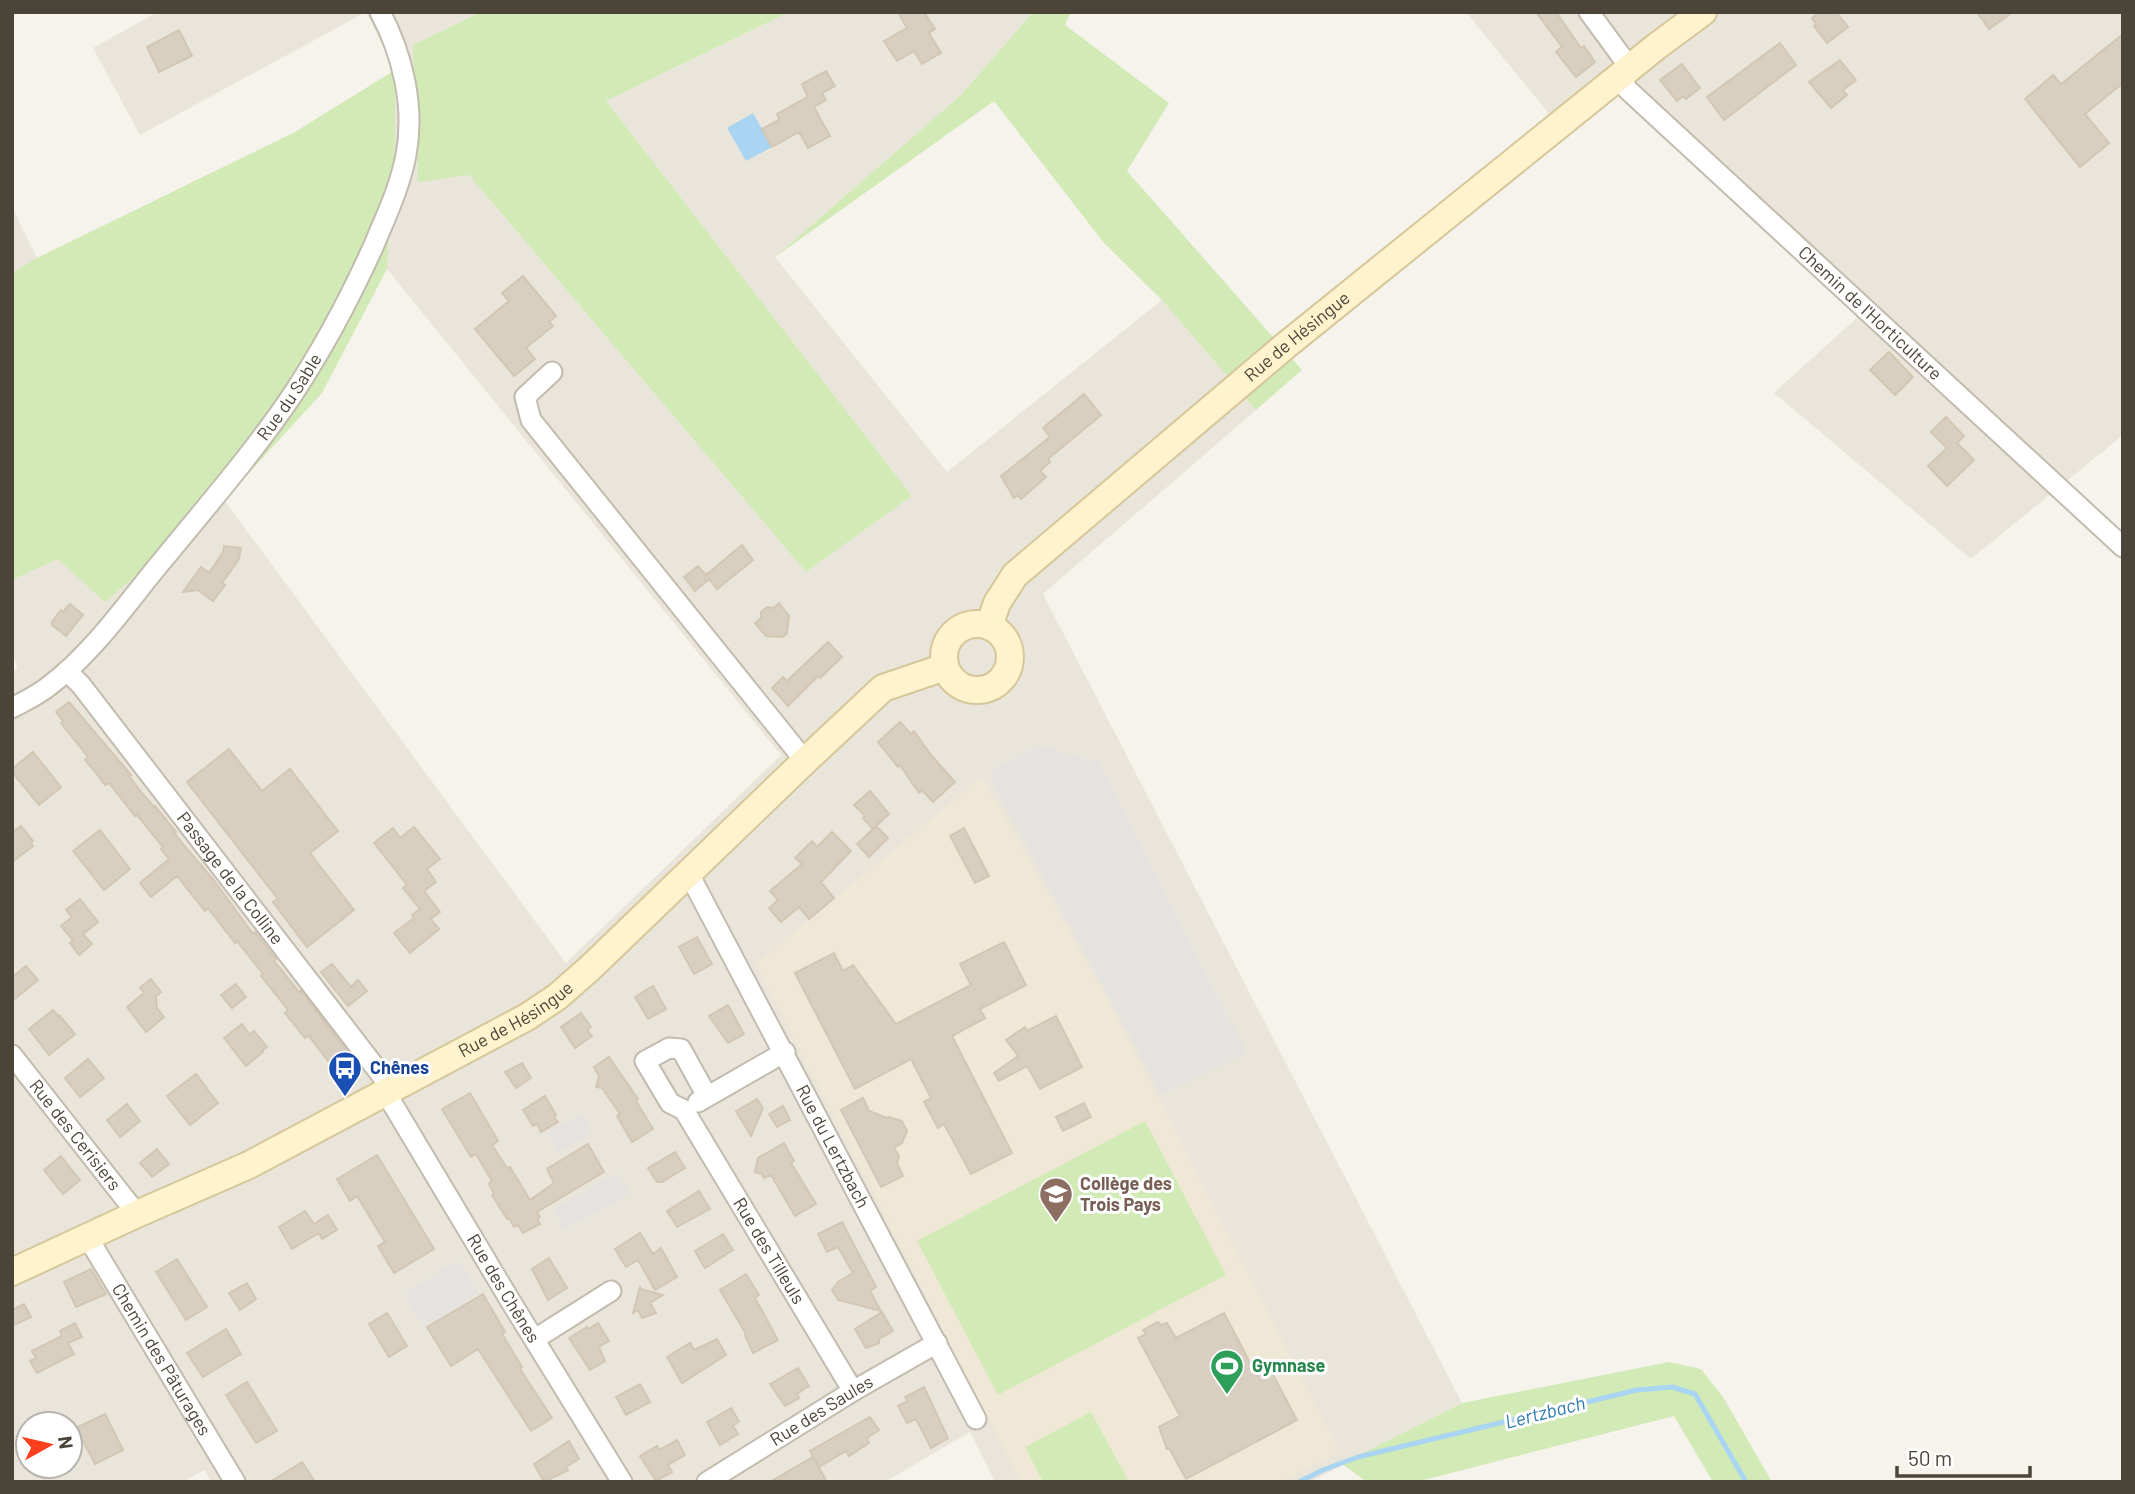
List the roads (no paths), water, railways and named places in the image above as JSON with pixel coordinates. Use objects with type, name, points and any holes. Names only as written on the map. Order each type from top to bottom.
[{"type":"main road","name":"Rue de Hésingue","points":[[989,626],[997,603],[1015,575],[1285,346],[1703,12]]},
{"type":"main road","points":[[968,625],[989,626],[1000,632],[1007,642],[1010,665],[1006,676],[992,688],[975,691],[962,687],[951,679],[945,667],[943,656],[946,646],[951,636],[959,629],[968,625]]},
{"type":"main road","name":"Rue de Hésingue","points":[[12,1272],[249,1165],[527,1017],[589,969],[883,688],[945,667]]},
{"type":"street","name":"Rue du Sable","points":[[12,708],[67,671],[125,608],[265,433],[294,393],[350,298],[393,199],[406,157],[408,103],[404,78],[390,30],[380,12]]},
{"type":"street","name":"Chemin de l'Horticulture","points":[[1589,12],[1625,72],[1628,90],[2123,547]]},
{"type":"street","points":[[552,372],[525,397],[531,420],[805,761]]},
{"type":"street","name":"Passage de la Colline","points":[[67,671],[81,685],[389,1091]]},
{"type":"street","name":"Rue du Lertzbach","points":[[689,874],[976,1419]]},
{"type":"street","name":"Rue des Tilleuls","points":[[707,1096],[681,1049],[668,1048],[645,1061],[670,1103],[684,1110],[853,1391]]},
{"type":"street","points":[[684,1110],[785,1052]]},
{"type":"street","name":"Rue des Cerisiers","points":[[12,1055],[137,1214]]},
{"type":"street","name":"Rue des Chênes","points":[[389,1091],[510,1302],[622,1482]]},
{"type":"street","name":"Chemin des Pâturages","points":[[88,1238],[235,1482]]},
{"type":"street","points":[[535,1339],[611,1291]]},
{"type":"street","name":"Rue des Saules","points":[[707,1482],[853,1391],[937,1343]]},
{"type":"water","points":[[753,113],[772,147],[746,161],[727,128]]},
{"type":"waterway","name":"Lertzbach","points":[[1299,1482],[1358,1457],[1637,1390],[1672,1387],[1695,1394],[1746,1482]]},
{"type":"place","name":"Chênes","points":[[345,1098]]},
{"type":"place","name":"Collège des Trois Pays","points":[[1056,1224]]},
{"type":"place","name":"Gymnase","points":[[1227,1396]]}]
